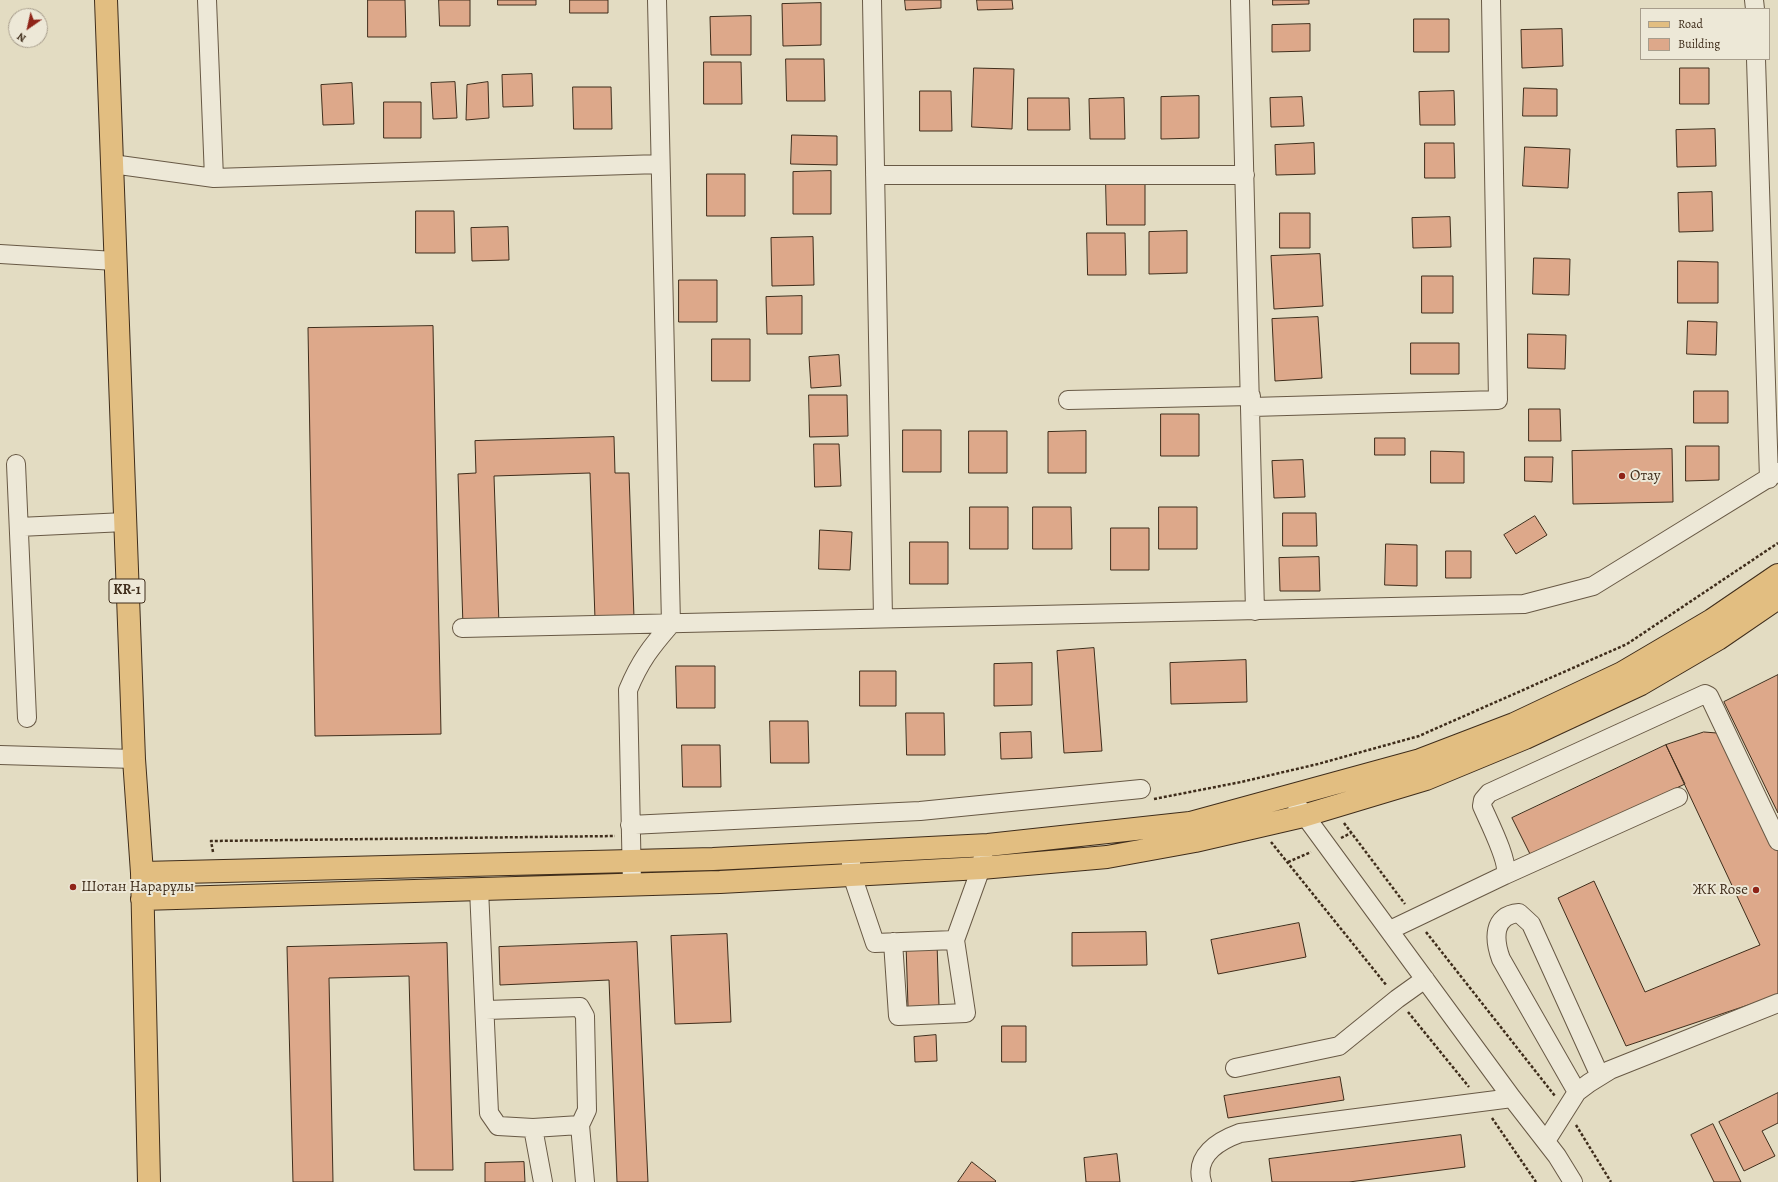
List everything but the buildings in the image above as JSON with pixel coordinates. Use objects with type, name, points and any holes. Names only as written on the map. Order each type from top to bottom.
[{"type":"main road","name":"KR-1","points":[[106,0],[134,758],[142,873],[150,1182]]},
{"type":"main road","points":[[142,873],[631,861],[850,852],[985,845],[1190,823],[1420,760],[1514,724],[1622,673],[1712,620],[1778,575]]},
{"type":"main road","points":[[142,899],[632,884],[981,868],[1106,857],[1195,841],[1303,816],[1426,779],[1525,738],[1641,684],[1718,639],[1778,598]]},
{"type":"street","points":[[207,0],[214,178]]},
{"type":"street","points":[[632,884],[628,690],[647,651],[671,624],[657,0]]},
{"type":"street","points":[[872,0],[883,618]]},
{"type":"street","points":[[1240,0],[1255,611]]},
{"type":"street","points":[[1068,400],[1251,402],[1498,400],[1491,0]]},
{"type":"street","points":[[462,628],[1524,604],[1593,586],[1774,475],[1756,60]]},
{"type":"street","points":[[112,164],[214,178],[660,164]]},
{"type":"street","points":[[875,174],[1245,175]]},
{"type":"street","points":[[0,254],[115,261]]},
{"type":"street","points":[[16,464],[27,718]]},
{"type":"street","points":[[19,527],[125,522]]},
{"type":"street","points":[[1505,875],[1507,870],[1504,860],[1482,806],[1486,796],[1705,694],[1709,696],[1778,841]]},
{"type":"street","points":[[0,755],[134,758]]},
{"type":"street","points":[[630,825],[920,811],[1141,789]]},
{"type":"street","points":[[1291,796],[1303,816],[1390,930],[1512,1098],[1546,1141],[1573,1182]]},
{"type":"street","points":[[1390,930],[1505,875],[1678,796]]},
{"type":"street","points":[[893,942],[898,1016],[966,1013],[954,940],[981,868],[985,845]]},
{"type":"street","points":[[850,852],[852,875],[875,942],[954,940]]},
{"type":"street","points":[[479,889],[486,1010],[489,1113],[498,1126],[533,1128],[580,1125]]},
{"type":"street","points":[[1577,1092],[1500,959],[1496,944],[1497,928],[1500,923],[1512,914],[1519,913],[1531,924],[1600,1076]]},
{"type":"street","points":[[1235,1068],[1339,1046],[1425,979]]},
{"type":"street","points":[[1546,1141],[1577,1092],[1610,1070],[1778,1003]]},
{"type":"street","points":[[486,1010],[580,1007],[585,1016],[587,1110],[580,1125],[584,1182]]},
{"type":"street","points":[[1202,1182],[1200,1166],[1206,1156],[1223,1140],[1240,1133],[1512,1098]]},
{"type":"street","points":[[533,1128],[543,1182]]},
{"type":"path","points":[[1627,644],[1778,543]]},
{"type":"path","points":[[1332,807],[1415,918],[1566,1109],[1611,1182]]},
{"type":"place","name":"Отау","points":[[1622,476]]},
{"type":"place","name":"Шотан Нарарұлы","points":[[73,887]]},
{"type":"place","name":"ЖК Rose","points":[[1756,890]]}]
